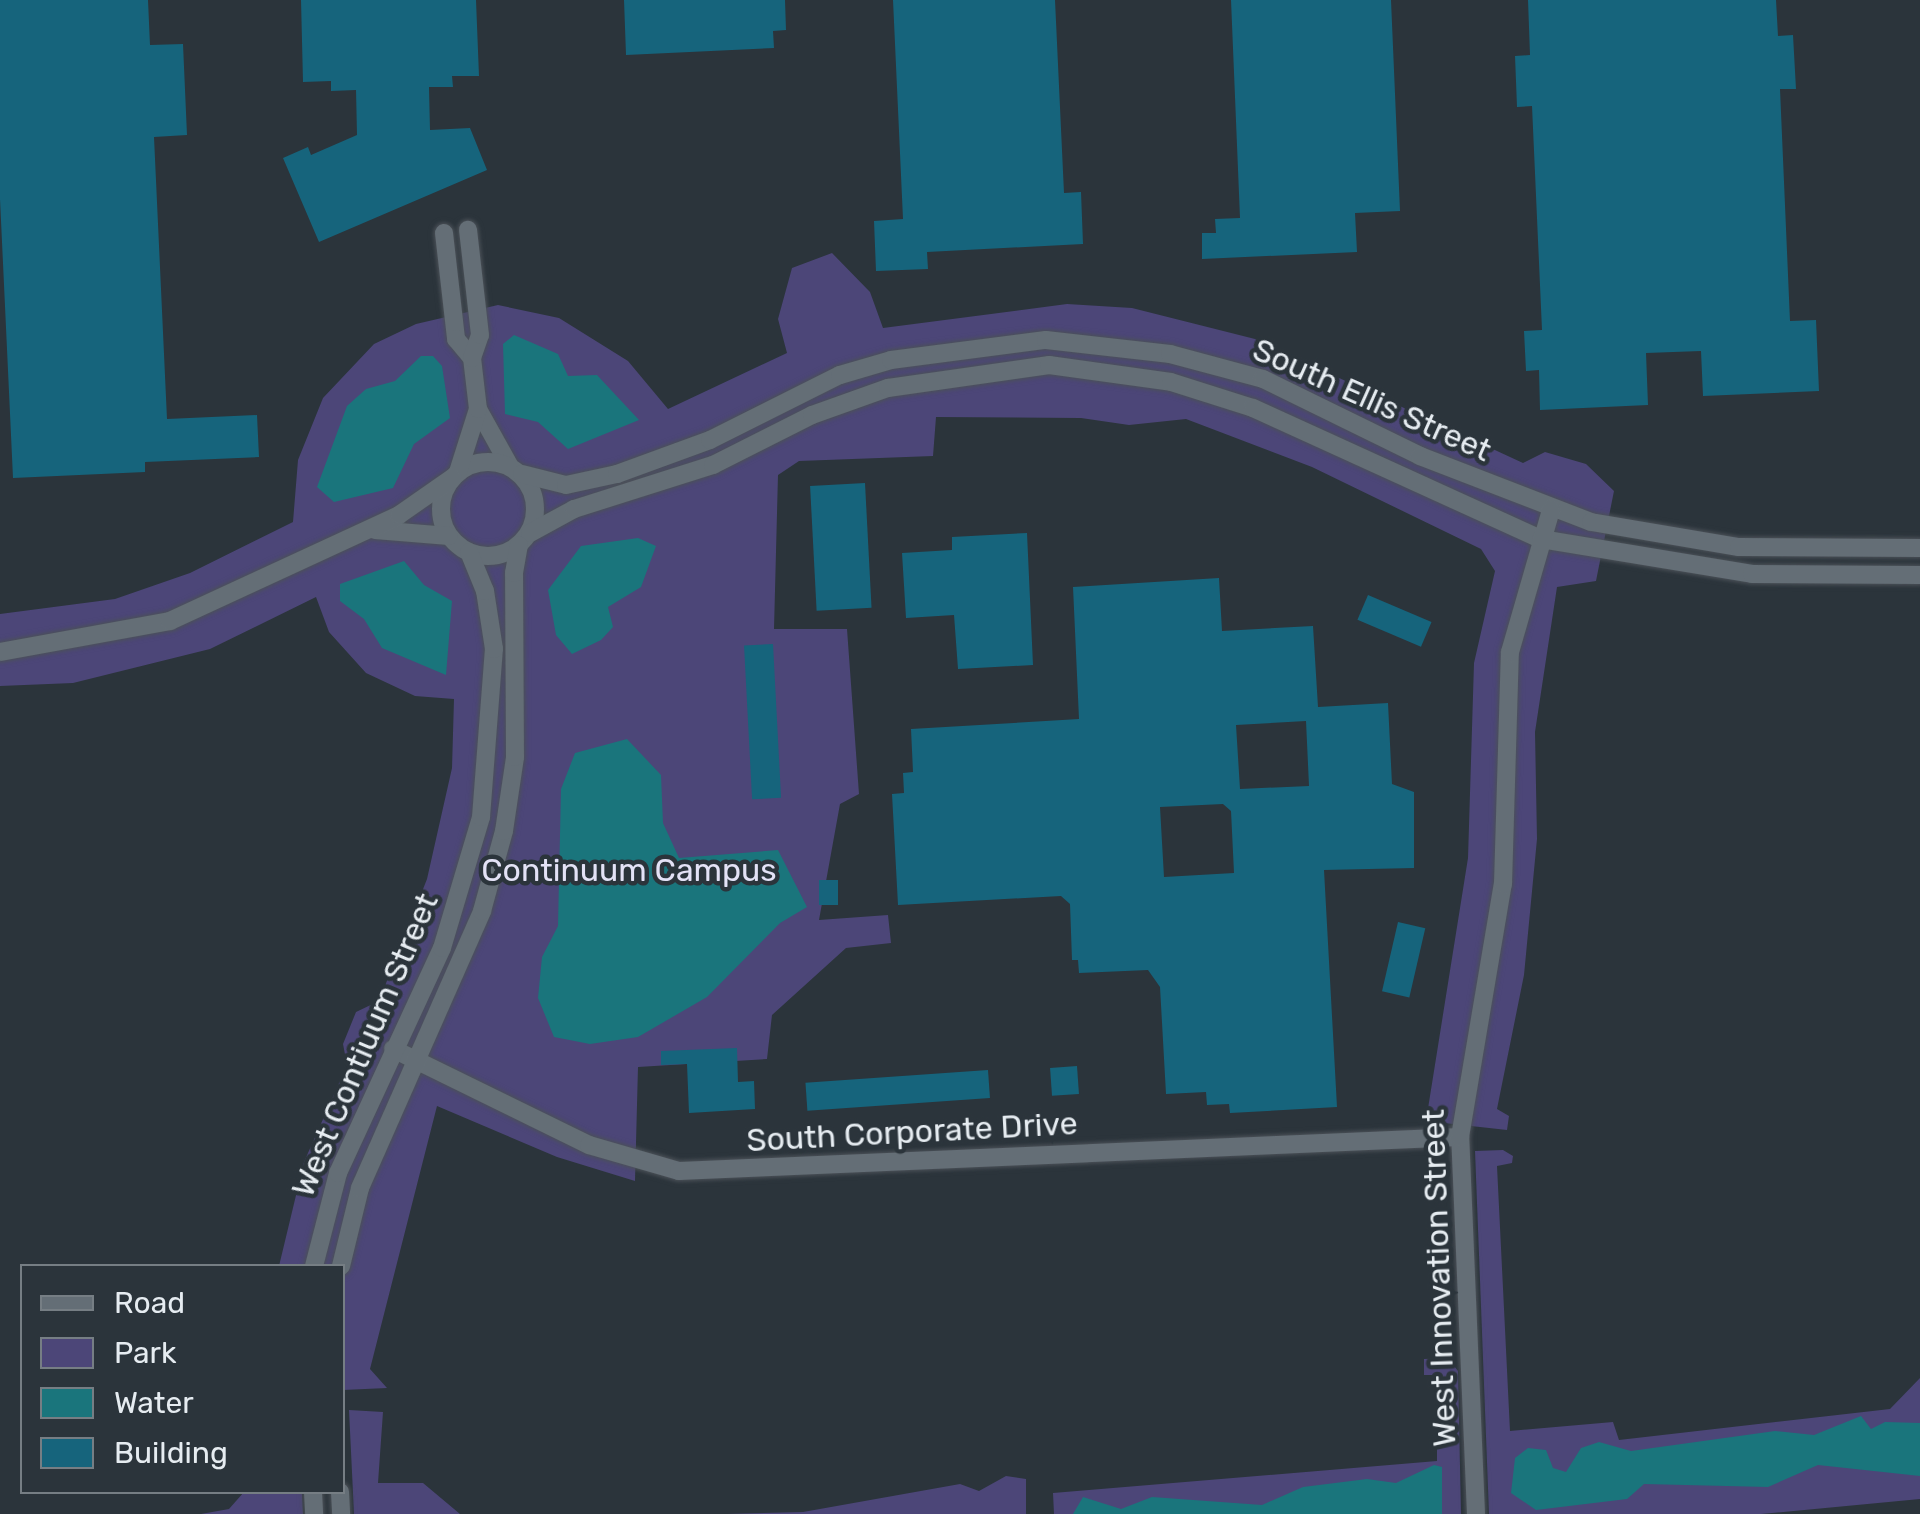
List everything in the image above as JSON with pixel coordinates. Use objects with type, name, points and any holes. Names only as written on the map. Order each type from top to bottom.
[{"type":"street","points":[[468,230],[480,335],[472,358],[478,409],[536,502],[525,539],[495,556],[469,552],[450,536],[441,506],[478,409]]},
{"type":"street","points":[[444,233],[456,339],[472,358]]},
{"type":"street","name":"South Ellis Street","points":[[515,470],[566,485],[617,474],[710,440],[840,375],[891,360],[1046,340],[1170,354],[1263,379],[1420,456],[1551,510],[1739,547],[1920,548]]},
{"type":"street","name":"South Ellis Street","points":[[525,539],[574,508],[713,466],[812,416],[888,388],[1049,366],[1157,379],[1253,408],[1541,539],[1752,574],[1920,575]]},
{"type":"street","points":[[0,652],[170,620],[369,530],[482,461],[515,470]]},
{"type":"street","name":"West Innovation Street","points":[[1476,1514],[1460,1137],[1503,884],[1510,652],[1551,510]]},
{"type":"street","points":[[369,530],[450,536]]},
{"type":"street","name":"West Contiuum Street","points":[[341,1264],[360,1188],[482,910],[504,831],[515,757],[514,573],[525,539]]},
{"type":"street","name":"West Contiuum Street","points":[[315,1264],[338,1173],[442,948],[486,784],[494,650],[488,601],[469,552]]},
{"type":"street","name":"South Corporate Drive","points":[[393,1049],[589,1144],[679,1171],[1460,1137]]},
{"type":"green space","name":"Continuum Campus","points":[[832,253],[870,292],[883,328],[1067,304],[1132,308],[1255,339],[1523,463],[1545,452],[1586,464],[1614,491],[1596,581],[1557,587],[1535,732],[1537,839],[1524,975],[1497,1109],[1509,1116],[1507,1130],[1426,1121],[1468,858],[1474,663],[1495,571],[1481,549],[1312,467],[1186,419],[1129,425],[1081,418],[936,417],[933,456],[799,461],[778,475],[774,629],[847,629],[859,794],[840,804],[819,920],[888,915],[891,943],[846,948],[772,1015],[767,1059],[638,1067],[635,1181],[557,1157],[437,1106],[370,1369],[387,1388],[345,1390],[345,1264],[279,1264],[304,1162],[347,1065],[343,1044],[356,1012],[379,1001],[427,879],[452,768],[454,699],[415,696],[366,673],[329,632],[316,597],[210,649],[73,683],[0,686],[0,614],[115,599],[190,573],[293,522],[298,460],[323,398],[374,344],[416,324],[498,305],[559,318],[628,361],[668,409],[787,353],[778,319],[792,268]]},
{"type":"green space","points":[[1503,1150],[1513,1156],[1512,1163],[1497,1166],[1510,1431],[1613,1422],[1619,1440],[1890,1409],[1920,1378],[1920,1499],[1761,1514],[1489,1514],[1475,1151]]},
{"type":"green space","points":[[1448,1358],[1458,1371],[1461,1514],[1054,1514],[1053,1493],[1437,1461],[1437,1375],[1424,1375],[1424,1359]]},
{"type":"green space","points":[[349,1410],[383,1412],[378,1483],[423,1483],[460,1514],[354,1514]]},
{"type":"green space","points":[[1006,1476],[1026,1479],[1026,1514],[727,1514],[803,1512],[960,1484],[979,1491]]},
{"type":"green space","points":[[242,1494],[302,1494],[303,1514],[201,1514],[229,1509]]},
{"type":"water","points":[[514,335],[558,354],[568,376],[597,375],[639,420],[568,449],[538,422],[505,414],[503,344]]},
{"type":"water","points":[[421,356],[433,356],[442,366],[450,418],[414,444],[393,488],[334,502],[317,487],[347,406],[366,389],[395,381]]},
{"type":"water","points":[[638,538],[656,546],[641,587],[608,607],[613,627],[601,640],[572,654],[556,635],[548,590],[581,546]]},
{"type":"water","points":[[404,561],[424,585],[452,601],[446,675],[382,648],[364,619],[340,601],[340,584]]},
{"type":"water","points":[[627,739],[661,775],[663,823],[679,858],[778,850],[807,907],[780,923],[707,997],[638,1037],[590,1044],[554,1037],[538,998],[542,957],[558,926],[561,789],[575,753]]},
{"type":"water","points":[[1861,1416],[1871,1429],[1885,1422],[1920,1423],[1920,1476],[1818,1465],[1768,1487],[1644,1484],[1627,1499],[1536,1510],[1511,1493],[1515,1458],[1528,1448],[1546,1450],[1553,1468],[1566,1472],[1581,1448],[1599,1442],[1631,1451],[1775,1431],[1814,1435]]},
{"type":"water","points":[[1434,1465],[1442,1467],[1442,1514],[1073,1514],[1083,1497],[1121,1509],[1152,1497],[1262,1505],[1303,1487],[1367,1479],[1396,1483]]},
{"type":"building","points":[[0,0],[148,0],[150,45],[183,44],[187,135],[154,137],[167,419],[257,415],[259,457],[145,462],[145,472],[13,478],[0,199]]},
{"type":"building","points":[[301,0],[476,0],[479,76],[452,76],[453,87],[429,87],[430,130],[470,128],[487,170],[319,242],[283,158],[308,147],[311,155],[357,135],[356,90],[331,91],[331,81],[303,82]]},
{"type":"building","points":[[624,0],[785,0],[786,30],[773,31],[774,48],[626,55]]},
{"type":"building","points":[[893,0],[1055,0],[1064,193],[1081,192],[1083,244],[927,252],[928,269],[876,271],[874,221],[903,219]]},
{"type":"building","points":[[1231,0],[1391,0],[1400,211],[1355,213],[1357,252],[1202,259],[1202,233],[1216,233],[1215,219],[1240,218]]},
{"type":"building","points":[[1528,0],[1776,0],[1778,36],[1793,35],[1796,89],[1780,89],[1790,321],[1816,320],[1819,391],[1703,396],[1701,351],[1646,353],[1648,405],[1540,410],[1539,370],[1526,371],[1524,331],[1542,330],[1532,106],[1517,107],[1515,56],[1530,55]]},
{"type":"building","points":[[865,483],[872,608],[817,611],[810,486]]},
{"type":"building","points":[[1027,533],[1033,665],[958,669],[954,615],[906,618],[902,553],[952,550],[952,537]]},
{"type":"building","points":[[1219,578],[1222,631],[1313,626],[1318,707],[1388,703],[1392,784],[1414,792],[1414,868],[1324,870],[1337,1107],[1230,1113],[1229,1104],[1207,1105],[1206,1092],[1166,1094],[1160,987],[1148,970],[1079,973],[1078,960],[1072,960],[1070,904],[1061,896],[898,905],[892,794],[904,793],[903,773],[913,772],[911,729],[1079,719],[1073,587]],"holes":[[[1306,721],[1309,786],[1240,789],[1236,725]],[[1223,804],[1231,811],[1234,873],[1164,877],[1160,807]]]},
{"type":"building","points":[[1368,595],[1432,622],[1421,647],[1357,620]]},
{"type":"building","points":[[773,644],[781,798],[752,799],[744,646]]},
{"type":"building","points":[[819,880],[838,880],[838,905],[819,905]]},
{"type":"building","points":[[1398,922],[1425,928],[1409,997],[1382,991]]},
{"type":"building","points":[[737,1048],[738,1082],[754,1081],[755,1109],[689,1113],[687,1064],[661,1065],[661,1051]]},
{"type":"building","points":[[1077,1066],[1079,1094],[1052,1096],[1050,1068]]},
{"type":"building","points":[[988,1070],[990,1098],[807,1111],[805,1083]]}]
